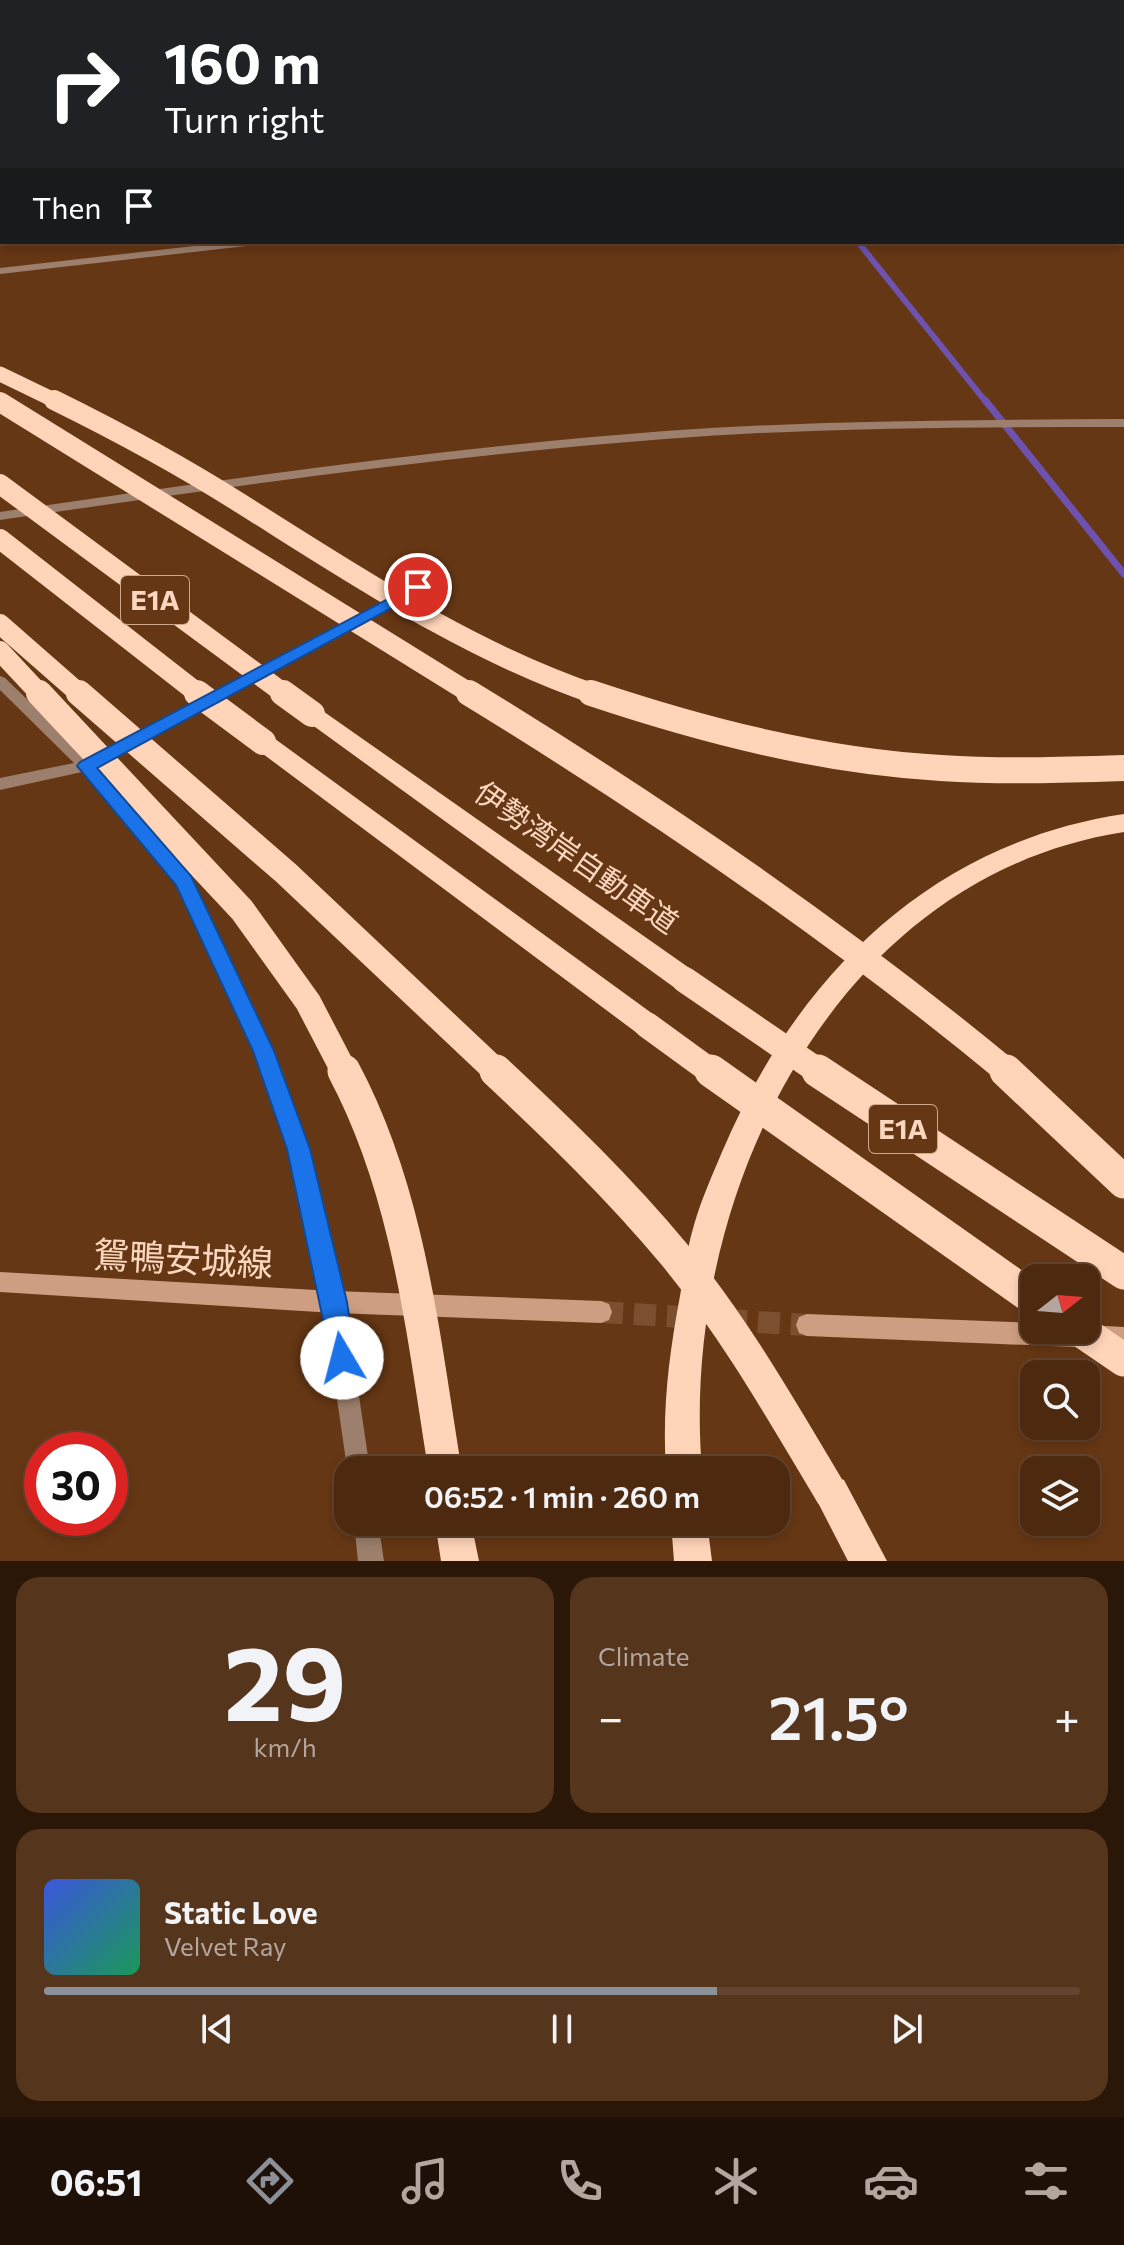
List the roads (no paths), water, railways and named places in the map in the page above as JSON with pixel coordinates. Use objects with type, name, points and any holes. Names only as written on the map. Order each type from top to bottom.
[{"type":"highway","points":[[0,374],[111,428],[234,499],[415,613],[505,657],[648,714],[744,741],[924,768],[1042,772],[1124,768]]},
{"type":"highway","points":[[0,402],[517,722],[805,913],[912,993],[1033,1093],[1124,1182]]},
{"type":"highway","name":"伊勢湾岸自動車道","points":[[0,484],[312,714],[685,980],[924,1143],[1124,1273]]},
{"type":"highway","name":"E1A","points":[[0,539],[139,649],[647,1025],[1020,1289]]},
{"type":"highway","points":[[0,624],[286,873],[592,1161],[675,1256],[748,1356],[831,1493],[868,1561]]},
{"type":"highway","points":[[0,651],[242,910],[308,1002],[364,1108],[409,1249],[443,1456]]},
{"type":"highway","points":[[684,1456],[684,1358],[708,1228],[742,1137],[772,1075],[843,975],[899,921],[936,896],[1008,857],[1047,841],[1095,827],[1124,823]]},
{"type":"highway","points":[[1100,1344],[1124,1360]]},
{"type":"highway","points":[[456,1536],[460,1561]]},
{"type":"highway","points":[[690,1536],[693,1561]]},
{"type":"main road","name":"鴛鴨安城線","points":[[0,1282],[334,1302],[601,1312]]},
{"type":"main road","points":[[807,1325],[1124,1338]]},
{"type":"street","points":[[0,271],[237,244]]},
{"type":"street","points":[[0,516],[351,466],[665,435],[837,424],[1124,423]]},
{"type":"street","points":[[0,784],[86,766],[418,587]]},
{"type":"street","points":[[0,681],[86,766],[184,882],[210,931],[273,1073],[298,1149],[334,1302],[356,1456]]},
{"type":"street","points":[[368,1536],[371,1561]]},
{"type":"waterway","points":[[860,244],[986,402]]},
{"type":"waterway","points":[[985,400],[1124,574]]},
{"type":"tunnel","points":[[601,1312],[698,1318]]},
{"type":"tunnel","points":[[725,1320],[807,1325]]}]
